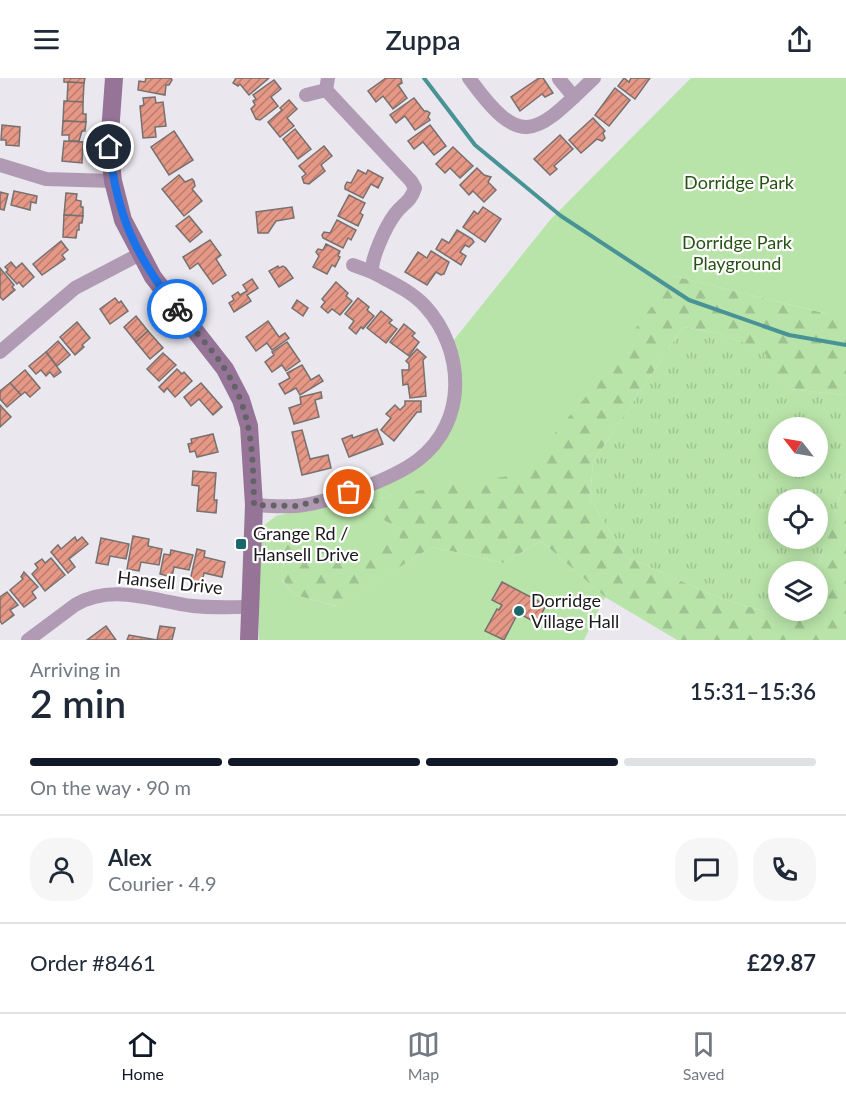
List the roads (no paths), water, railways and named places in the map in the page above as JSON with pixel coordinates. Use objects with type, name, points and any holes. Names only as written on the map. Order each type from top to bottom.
[{"type":"main road","points":[[114,78],[109,147],[113,181],[123,220],[153,277],[225,369],[236,388],[249,426],[254,505],[249,640]]},
{"type":"street","points":[[469,78],[487,103],[500,116],[513,125],[535,128],[549,119],[594,78]]},
{"type":"street","points":[[559,79],[574,97]]},
{"type":"street","points":[[306,95],[327,84],[415,188],[411,200],[394,214],[371,264],[372,272]]},
{"type":"street","points":[[0,165],[46,179],[113,181]]},
{"type":"street","points":[[0,352],[75,288],[140,254]]},
{"type":"street","points":[[254,505],[297,506],[366,487],[419,460],[439,437],[448,421],[453,406],[455,377],[453,357],[438,323],[425,306],[405,290],[372,272],[353,265]]},
{"type":"street","name":"Hansell Drive","points":[[28,640],[75,605],[100,595],[119,593],[195,606],[249,607]]},
{"type":"waterway","points":[[424,78],[475,145],[561,216],[689,300],[789,335],[846,345]]},
{"type":"place","name":"Grange Rd / Hansell Drive","points":[[241,544]]},
{"type":"place","name":"Dorridge Village Hall","points":[[519,611]]},
{"type":"park label","name":"Dorridge Park","points":[[739,183]]},
{"type":"park label","name":"Dorridge Park Playground","points":[[737,253]]}]
